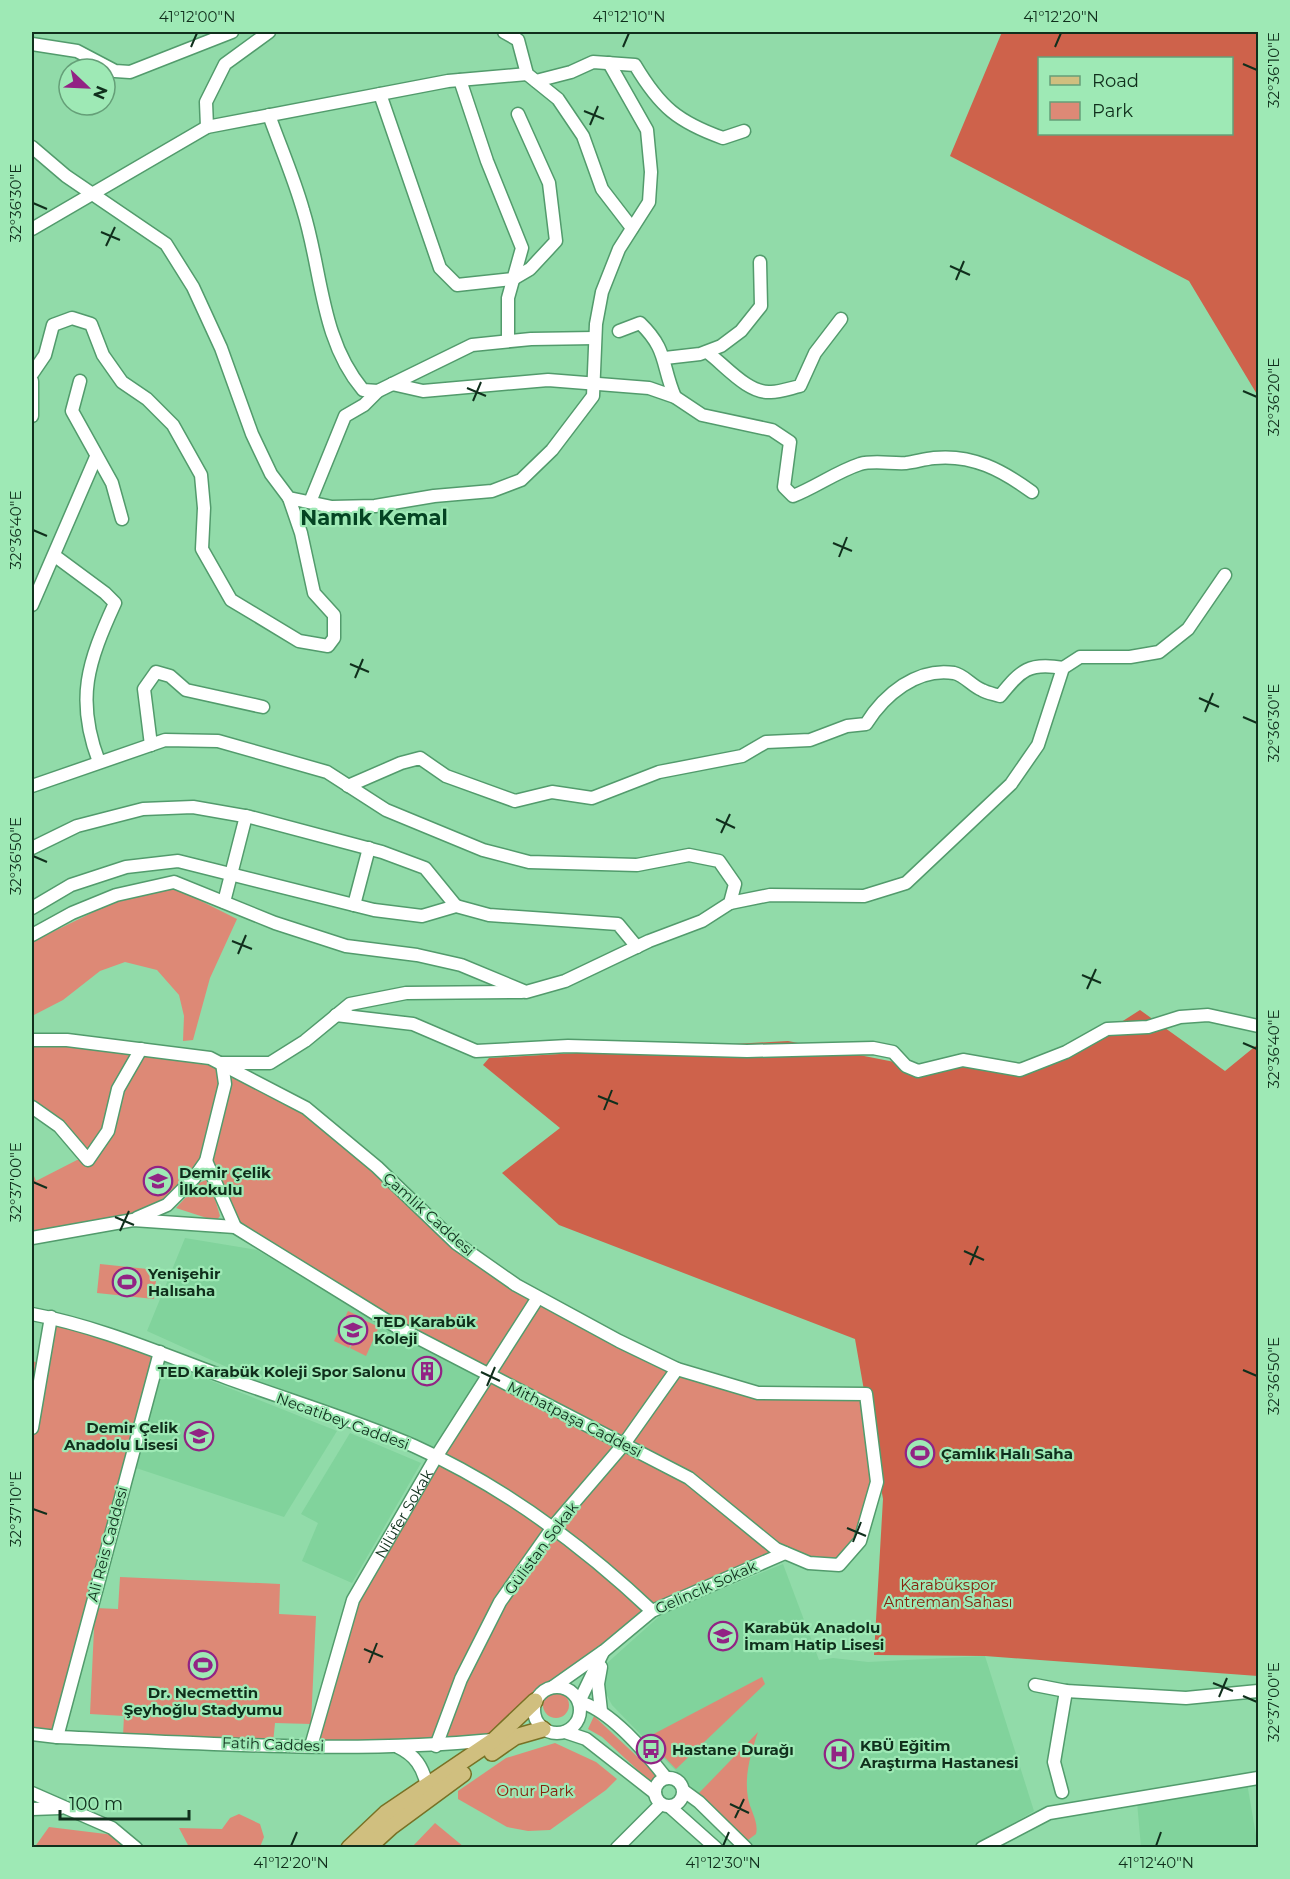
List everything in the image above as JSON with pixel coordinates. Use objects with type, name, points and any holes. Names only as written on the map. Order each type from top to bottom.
[{"type":"main road","points":[[349,1848],[386,1813],[495,1740],[535,1701]]},
{"type":"main road","points":[[368,1848],[391,1827],[515,1737],[543,1729]]},
{"type":"street","points":[[32,44],[77,51],[115,71],[130,72],[232,32]]},
{"type":"street","points":[[207,127],[206,102],[225,64],[253,37],[269,32]]},
{"type":"street","points":[[504,32],[518,40],[532,77],[558,99],[583,136],[602,189],[632,228]]},
{"type":"street","points":[[32,229],[95,195],[207,127],[460,80],[532,77],[571,72],[593,62],[635,66],[646,84],[675,117],[693,128],[723,138],[744,131]]},
{"type":"street","points":[[289,498],[332,507],[375,506],[492,491],[521,480],[552,450],[592,396],[595,338],[602,292],[619,249],[649,202],[651,172],[646,130],[609,63]]},
{"type":"street","points":[[460,80],[487,160],[522,248],[508,298],[508,341]]},
{"type":"street","points":[[380,94],[440,268],[457,285],[513,279],[530,269],[556,241],[549,183],[518,114]]},
{"type":"street","points":[[269,115],[304,211],[327,321],[356,381],[363,390],[378,391]]},
{"type":"street","points":[[32,147],[66,176],[166,244],[193,287],[221,348],[252,434],[267,464],[289,498],[301,533],[314,593],[334,615],[334,638],[328,646],[299,641],[231,600],[202,549],[204,508],[201,475],[173,425],[147,399],[122,382],[103,355],[91,324],[72,318],[52,324],[45,355],[32,374]]},
{"type":"street","points":[[665,358],[683,358],[707,352],[721,346],[741,330],[761,306],[760,262]]},
{"type":"street","points":[[707,352],[733,371],[749,388],[770,393],[800,386],[815,352],[841,319]]},
{"type":"street","points":[[620,331],[640,323],[656,338],[665,358],[668,380],[675,397]]},
{"type":"street","points":[[310,502],[345,416],[364,405],[378,391],[472,345],[508,341],[595,338]]},
{"type":"street","points":[[392,384],[423,391],[548,380],[649,388],[675,397],[702,415],[772,430],[790,442],[784,487],[793,496],[816,487],[834,474],[863,463],[907,463],[936,458],[975,460],[1000,469],[1032,492]]},
{"type":"street","points":[[32,381],[32,416]]},
{"type":"street","points":[[80,381],[72,411],[112,483],[122,519]]},
{"type":"street","points":[[32,605],[96,457]]},
{"type":"street","points":[[54,556],[105,593],[115,603],[96,645],[84,698],[99,762]]},
{"type":"street","points":[[133,1220],[167,1205],[194,1178],[206,1161],[225,1084],[222,1063],[270,1063],[305,1041],[350,1004],[406,993],[526,992],[565,981],[637,947],[702,921],[730,903],[770,895],[864,896],[906,883],[1011,784],[1038,745],[1063,668],[1080,657],[1130,657],[1159,652],[1188,629],[1225,575]]},
{"type":"street","points":[[348,786],[401,763],[420,758],[446,776],[515,801],[552,792],[592,798],[660,772],[742,756],[766,742],[810,740],[847,726],[866,724],[878,704],[896,688],[934,673],[956,674],[981,690],[1000,696],[1018,673],[1041,664],[1063,668]]},
{"type":"street","points":[[151,744],[144,689],[156,672],[170,676],[186,690],[263,707]]},
{"type":"street","points":[[32,786],[165,740],[218,741],[327,772],[386,810],[483,850],[530,862],[637,865],[688,855],[719,861],[735,884],[730,903]]},
{"type":"street","points":[[32,848],[77,826],[143,809],[193,807],[246,816],[369,848],[425,868],[456,906]]},
{"type":"street","points":[[224,902],[246,816]]},
{"type":"street","points":[[354,905],[369,848]]},
{"type":"street","points":[[32,908],[71,885],[126,867],[178,861],[354,905],[422,916],[456,906],[489,915],[618,924],[637,947]]},
{"type":"street","points":[[32,934],[72,912],[116,895],[174,882],[346,946],[417,955],[461,965],[526,992]]},
{"type":"street","points":[[336,1015],[413,1024],[476,1051],[568,1046],[747,1052],[873,1048],[893,1053],[906,1066],[918,1071],[963,1060],[1020,1070],[1066,1052],[1107,1029],[1148,1027],[1180,1017],[1208,1015],[1258,1026]]},
{"type":"street","name":"Çamlık Caddesi","points":[[32,1040],[67,1040],[210,1058],[222,1063],[306,1108],[378,1167],[456,1243],[537,1299],[677,1369],[758,1393],[866,1394]]},
{"type":"street","points":[[32,1107],[59,1126],[88,1160],[108,1131],[118,1089],[141,1049]]},
{"type":"street","points":[[206,1161],[235,1227]]},
{"type":"street","name":"Mithatpaşa Caddesi","points":[[32,1238],[133,1220],[235,1227],[397,1326],[689,1478],[776,1549],[809,1563],[839,1565],[860,1541],[877,1482],[866,1394]]},
{"type":"street","name":"Nilüfer Sokak","points":[[311,1746],[353,1600],[436,1457],[537,1299]]},
{"type":"street","name":"Necatibey Caddesi","points":[[32,1314],[91,1327],[413,1446],[436,1457],[508,1496],[553,1527],[617,1578],[652,1611]]},
{"type":"street","points":[[32,1428],[51,1317]]},
{"type":"street","name":"Ali Reis Caddesi","points":[[57,1737],[160,1352]]},
{"type":"street","name":"Gülistan Sokak","points":[[436,1746],[461,1679],[500,1602],[553,1527],[624,1444],[677,1369]]},
{"type":"street","name":"Gelincik Sokak","points":[[553,1687],[604,1651],[652,1611],[785,1553]]},
{"type":"street","points":[[565,1732],[577,1722],[580,1715],[579,1702],[604,1651]]},
{"type":"street","points":[[601,1711],[598,1684],[604,1651]]},
{"type":"street","points":[[1035,1685],[1066,1691],[1186,1698],[1258,1690]]},
{"type":"street","points":[[666,1778],[652,1760],[601,1711],[579,1702],[568,1689],[553,1687],[539,1694],[535,1701],[534,1716],[543,1729],[550,1732],[565,1732],[586,1739],[716,1848]]},
{"type":"street","points":[[1062,1792],[1054,1752],[1066,1691]]},
{"type":"street","name":"Fatih Caddesi","points":[[32,1734],[57,1737],[311,1746],[436,1746],[515,1737]]},
{"type":"street","points":[[397,1746],[417,1761],[427,1786]]},
{"type":"street","points":[[662,1801],[659,1782],[666,1778],[678,1780],[684,1791],[699,1802],[746,1848]]},
{"type":"street","points":[[982,1848],[1049,1813],[1258,1778]]},
{"type":"street","points":[[662,1801],[678,1803],[684,1791]]},
{"type":"street","points":[[32,1793],[112,1828],[136,1848]]},
{"type":"street","points":[[617,1848],[662,1801]]},
{"type":"street","points":[[32,1809],[64,1808]]},
{"type":"shaded area","points":[[185,1238],[257,1250],[318,1286],[489,1374],[436,1457],[357,1426],[147,1331]]},
{"type":"shaded area","name":"Demir Çelik Anadolu Lisesi","points":[[164,1362],[337,1431],[284,1517],[133,1467]]},
{"type":"shaded area","points":[[350,1433],[421,1463],[352,1583],[302,1561],[318,1523],[301,1514]]},
{"type":"shaded area","name":"KBÜ Eğitim Araştırma Hastanesi","points":[[783,1564],[819,1660],[833,1658],[868,1662],[985,1656],[1034,1811],[972,1847],[941,1845],[937,1848],[750,1847],[612,1705],[603,1688],[603,1671],[606,1664],[663,1613]]},
{"type":"shaded area","points":[[1247,1783],[1258,1847],[1141,1847],[1137,1802]]},
{"type":"green space","points":[[1002,32],[1258,32],[1258,396],[1189,281],[950,156]]},
{"type":"green space","points":[[162,888],[179,890],[237,919],[210,978],[193,1040],[183,1041],[184,1016],[179,995],[157,970],[125,962],[100,971],[63,1000],[32,1016],[32,942],[116,901]]},
{"type":"green space","name":"Karabükspor Antreman Sahası","points":[[1140,1010],[1225,1071],[1258,1044],[1258,1676],[985,1656],[874,1655],[883,1499],[855,1339],[559,1225],[502,1173],[560,1128],[483,1065],[489,1058],[788,1041],[930,1069],[974,1062],[1019,1063],[1068,1056]]},
{"type":"green space","points":[[32,1040],[210,1058],[306,1108],[456,1243],[516,1285],[677,1369],[758,1393],[866,1394],[877,1482],[860,1541],[839,1565],[785,1553],[652,1611],[539,1694],[494,1740],[311,1746],[353,1600],[488,1374],[235,1227],[206,1161],[167,1205],[133,1220],[32,1238],[32,1171],[36,1181],[77,1160],[87,1160],[32,1107]]},
{"type":"green space","points":[[206,1180],[210,1182],[220,1216],[216,1221],[176,1208],[199,1183]]},
{"type":"green space","name":"Yenişehir Halısaha","points":[[100,1264],[157,1270],[154,1299],[97,1293]]},
{"type":"green space","points":[[348,1311],[363,1318],[349,1348],[334,1341]]},
{"type":"green space","points":[[51,1317],[160,1352],[57,1737],[32,1734],[32,1361],[42,1364]]},
{"type":"green space","points":[[364,1320],[379,1327],[366,1356],[350,1348]]},
{"type":"green space","name":"Dr. Necmettin Şeyhoğlu Stadyumu","points":[[120,1577],[280,1584],[279,1614],[316,1616],[311,1724],[275,1723],[273,1743],[123,1736],[124,1716],[90,1714],[95,1608],[118,1609]]},
{"type":"green space","points":[[762,1677],[765,1684],[676,1769],[646,1738]]},
{"type":"green space","points":[[556,1692],[565,1696],[569,1705],[565,1714],[556,1718],[547,1714],[543,1705],[547,1696]]},
{"type":"green space","points":[[594,1716],[659,1777],[653,1784],[602,1737],[588,1729]]},
{"type":"green space","points":[[758,1732],[747,1781],[748,1798],[757,1830],[756,1834],[748,1840],[699,1793]]},
{"type":"green space","name":"Onur Park","points":[[555,1743],[596,1762],[617,1779],[606,1790],[550,1830],[528,1831],[507,1827],[458,1799],[458,1791],[506,1758]]},
{"type":"green space","points":[[239,1814],[260,1824],[264,1837],[260,1847],[189,1847],[179,1828],[222,1829],[230,1818]]},
{"type":"green space","points":[[435,1823],[464,1847],[412,1847]]},
{"type":"green space","points":[[49,1827],[114,1835],[127,1848],[34,1848]]},
{"type":"place","name":"Demir Çelik İlkokulu","points":[[158,1181]]},
{"type":"place","name":"Yenişehir Halısaha","points":[[127,1282]]},
{"type":"place","name":"TED Karabük Koleji","points":[[353,1330]]},
{"type":"place","name":"TED Karabük Koleji Spor Salonu","points":[[427,1371]]},
{"type":"place","name":"Demir Çelik Anadolu Lisesi","points":[[199,1436]]},
{"type":"place","name":"Çamlık Halı Saha","points":[[920,1453]]},
{"type":"place","name":"Karabük Anadolu İmam Hatip Lisesi","points":[[723,1636]]},
{"type":"place","name":"Dr. Necmettin Şeyhoğlu Stadyumu","points":[[203,1665]]},
{"type":"place","name":"Hastane Durağı","points":[[651,1749]]},
{"type":"place","name":"KBÜ Eğitim Araştırma Hastanesi","points":[[839,1754]]},
{"type":"district","name":"Namık Kemal","points":[[374,517]]}]
